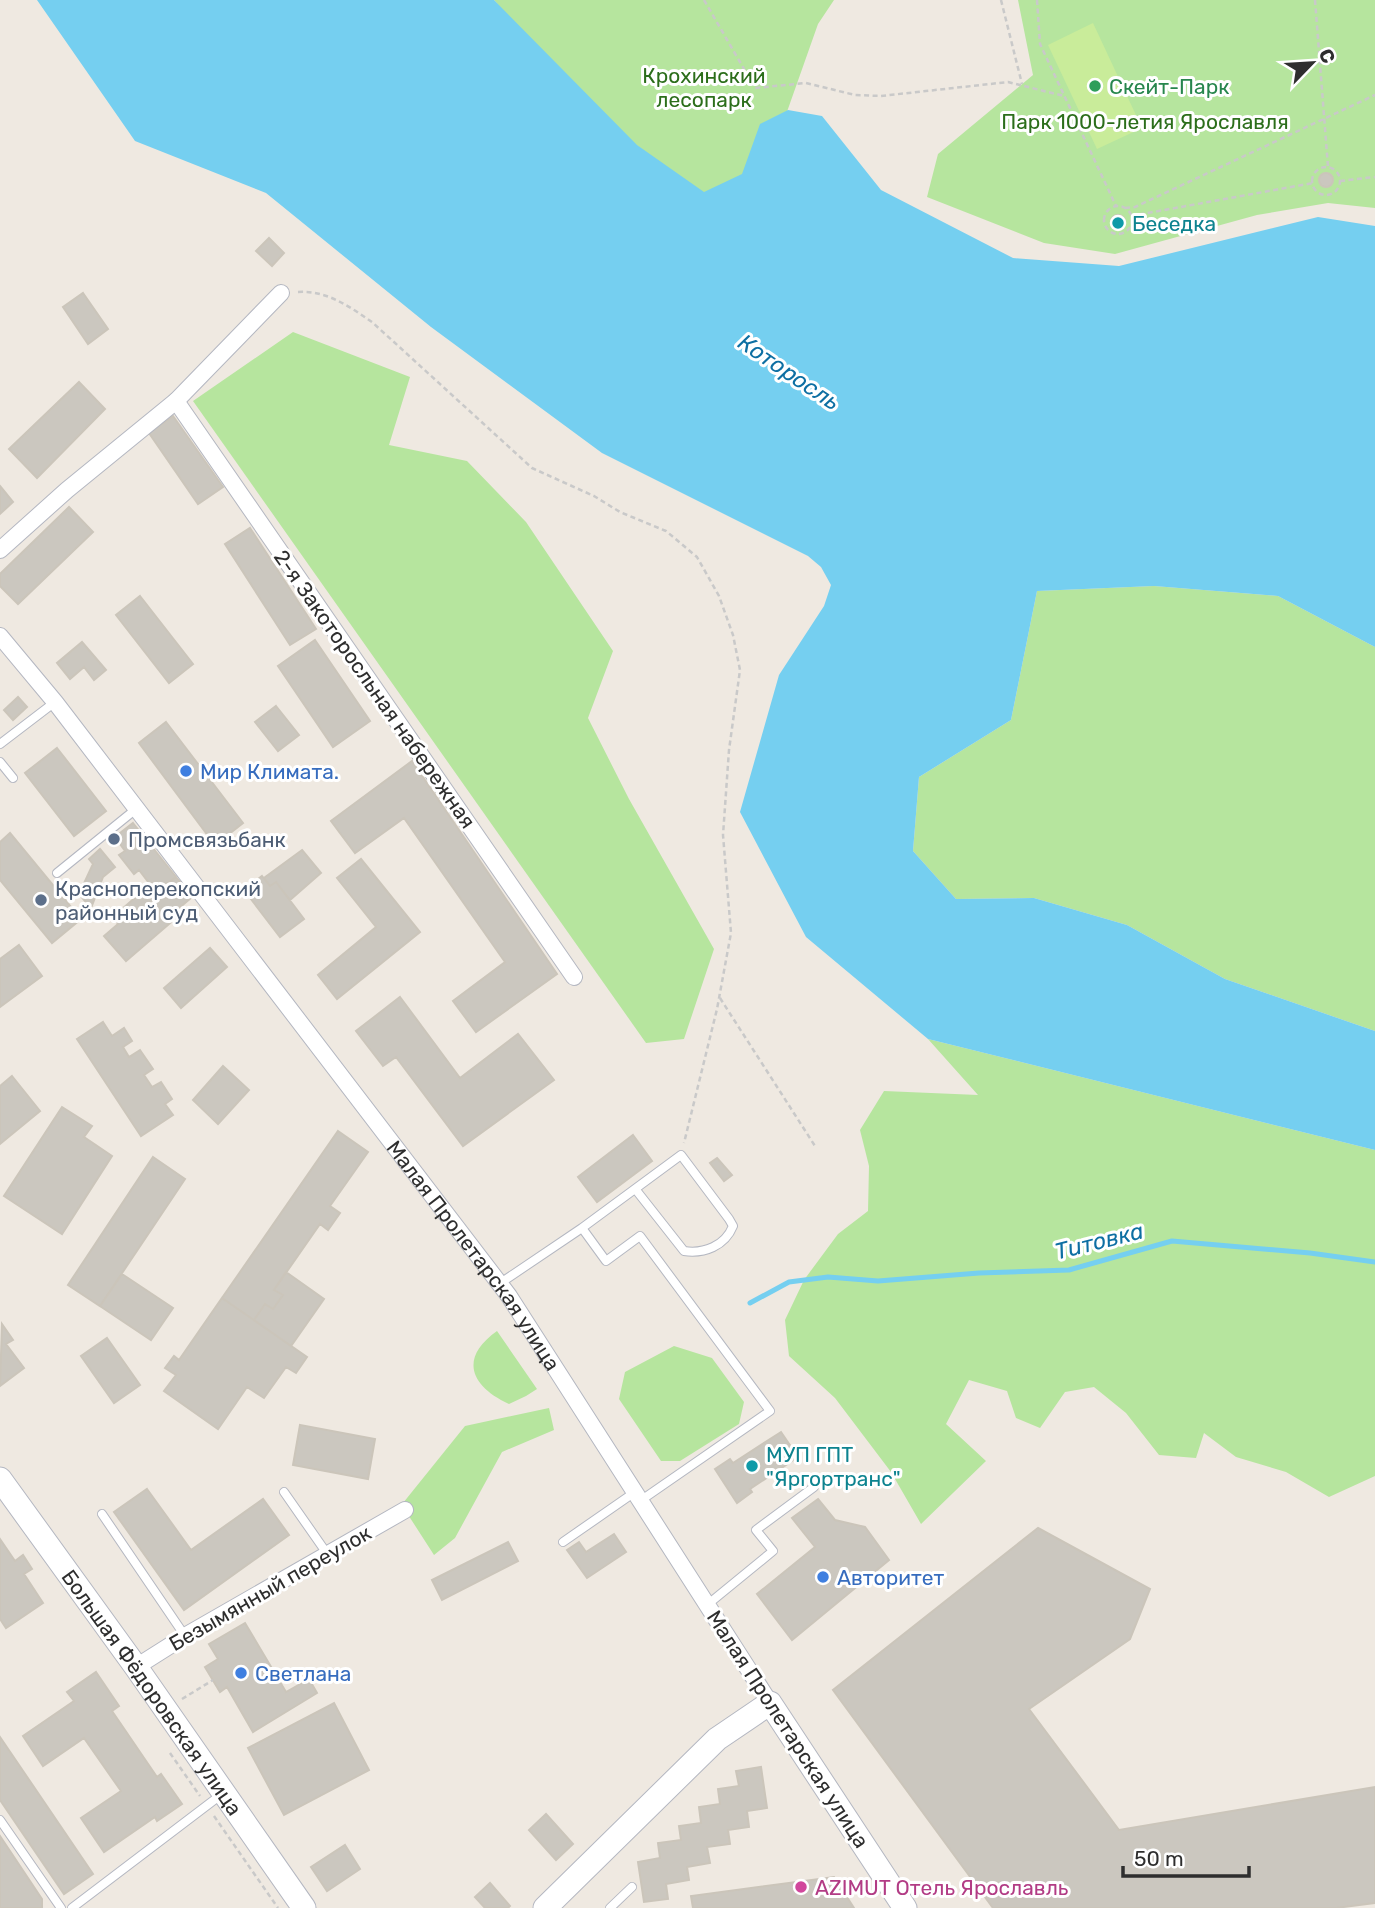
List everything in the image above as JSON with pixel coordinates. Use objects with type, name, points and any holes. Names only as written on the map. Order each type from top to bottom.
[{"type":"street","points":[[0,550],[67,490],[176,401],[281,293]]},
{"type":"street","name":"2-я Закоторосльная набережная","points":[[176,401],[574,977]]},
{"type":"street","name":"Малая Пролетарская улица","points":[[3,646],[55,702],[499,1284],[905,1908]]},
{"type":"street","name":"Большая Фёдоровская улица","points":[[0,1479],[136,1667],[304,1908]]},
{"type":"street","name":"Безымянный переулок","points":[[136,1667],[405,1510]]},
{"type":"street","points":[[545,1908],[717,1739],[770,1703]]},
{"type":"lane","points":[[0,744],[55,702]]},
{"type":"lane","points":[[0,762],[13,778]]},
{"type":"lane","points":[[57,873],[136,809]]},
{"type":"lane","points":[[499,1284],[636,1190],[681,1155],[733,1226],[730,1234],[710,1250],[698,1253],[684,1251],[636,1190]]},
{"type":"lane","points":[[563,1542],[770,1411],[640,1236],[606,1261],[582,1228]]},
{"type":"lane","points":[[707,1605],[773,1551],[756,1530],[814,1487]]},
{"type":"lane","points":[[284,1492],[328,1555]]},
{"type":"lane","points":[[102,1514],[185,1636]]},
{"type":"lane","points":[[72,1908],[225,1793]]},
{"type":"lane","points":[[0,1820],[61,1908]]},
{"type":"lane","points":[[610,1908],[620,1904],[632,1887]]},
{"type":"path","points":[[704,0],[755,88],[806,83],[855,95],[881,96],[1008,82],[1064,96]]},
{"type":"path","points":[[1001,0],[1022,84]]},
{"type":"path","points":[[1037,0],[1041,44],[1116,206]]},
{"type":"path","points":[[1315,0],[1328,167]]},
{"type":"path","points":[[1125,208],[1131,216],[1128,229],[1119,233],[1110,231],[1104,219],[1108,210],[1116,206],[1135,207],[1375,95]]},
{"type":"path","points":[[1328,167],[1338,173],[1340,181],[1337,189],[1330,194],[1317,191],[1313,183],[1317,172],[1328,167]]},
{"type":"path","points":[[1340,181],[1375,177]]},
{"type":"path","points":[[1131,216],[1313,183]]},
{"type":"path","points":[[281,293],[311,291],[343,302],[372,322],[533,468],[594,496],[620,512],[666,531],[698,557],[719,596],[733,635],[740,670],[729,750],[723,835],[731,933],[720,998],[681,1155]]},
{"type":"path","points":[[720,998],[815,1146]]},
{"type":"path","points":[[182,1699],[213,1680]]},
{"type":"green space","name":"Крохинский лесопарк","points":[[494,0],[834,0],[818,24],[765,174],[711,201],[587,108]]},
{"type":"green space","name":"Парк 1000-летия Ярославля","points":[[1018,0],[1375,0],[1375,208],[1328,203],[1257,215],[1115,254],[1044,243],[927,197],[938,154],[1033,75]]},
{"type":"green space","name":"Скейт-Парк","points":[[1093,23],[1142,128],[1097,149],[1048,45]]},
{"type":"green space","points":[[293,332],[410,377],[389,445],[467,461],[526,522],[613,651],[588,718],[629,799],[714,949],[684,1039],[646,1043],[193,401]]},
{"type":"green space","points":[[1154,586],[1278,596],[1375,647],[1375,1031],[1225,979],[1127,925],[1034,898],[956,899],[913,851],[919,777],[1011,720],[1037,591]]},
{"type":"green space","points":[[928,1039],[1375,1150],[1375,1476],[1329,1497],[1286,1472],[1236,1457],[1204,1433],[1196,1458],[1159,1455],[1126,1413],[1094,1387],[1065,1392],[1040,1428],[1016,1418],[1007,1391],[969,1380],[946,1424],[986,1461],[921,1524],[891,1472],[835,1398],[789,1356],[785,1320],[804,1280],[838,1234],[868,1211],[869,1166],[860,1130],[884,1091],[978,1095]]},
{"type":"green space","points":[[497,1331],[537,1389],[509,1404],[485,1389],[474,1371],[477,1351]]},
{"type":"green space","points":[[674,1346],[712,1358],[744,1402],[739,1424],[680,1461],[661,1461],[619,1399],[625,1372]]},
{"type":"green space","points":[[549,1408],[554,1430],[502,1452],[455,1538],[434,1555],[403,1503],[465,1426]]},
{"type":"water","name":"Которосль","points":[[37,0],[494,0],[637,145],[704,192],[742,174],[760,124],[788,110],[822,116],[881,190],[1013,258],[1119,266],[1318,217],[1375,226],[1375,647],[1278,596],[1154,586],[1037,591],[1011,720],[919,777],[913,851],[956,899],[1034,898],[1127,925],[1225,979],[1375,1031],[1375,1150],[928,1039],[806,937],[740,812],[779,675],[824,606],[831,585],[821,567],[808,556],[602,453],[431,327],[266,193],[135,141]]},
{"type":"building","points":[[1326,173],[1331,175],[1331,185],[1326,187],[1321,185],[1319,180],[1321,175]]},
{"type":"building","name":"Беседка","points":[[1118,215],[1123,217],[1123,227],[1118,229],[1113,227],[1111,222],[1113,217]]},
{"type":"building","points":[[269,238],[284,253],[272,266],[256,251]]},
{"type":"building","points":[[83,293],[108,329],[88,344],[63,307]]},
{"type":"building","points":[[79,382],[105,409],[37,478],[9,449]]},
{"type":"building","points":[[173,416],[223,487],[198,504],[149,433]]},
{"type":"building","points":[[0,486],[13,502],[0,514]]},
{"type":"building","points":[[69,507],[93,532],[18,604],[0,586],[0,574]]},
{"type":"building","points":[[250,528],[316,629],[290,645],[225,544]]},
{"type":"building","points":[[140,596],[193,664],[169,683],[116,615]]},
{"type":"building","points":[[315,640],[370,721],[333,747],[278,666]]},
{"type":"building","points":[[82,642],[106,670],[94,680],[84,667],[70,679],[57,663]]},
{"type":"building","points":[[18,697],[27,707],[13,720],[4,710]]},
{"type":"building","points":[[276,706],[299,735],[278,751],[255,722]]},
{"type":"building","points":[[166,722],[243,823],[215,845],[139,743]]},
{"type":"building","points":[[57,748],[106,811],[74,836],[25,773]]},
{"type":"building","points":[[412,761],[557,974],[476,1032],[453,1001],[505,962],[404,818],[355,853],[331,821]]},
{"type":"building","points":[[133,823],[176,877],[156,892],[139,870],[134,874],[119,855],[125,851],[115,837]]},
{"type":"building","name":"Красноперекопский районный суд","points":[[10,833],[81,919],[52,943],[0,880],[0,842]]},
{"type":"building","points":[[100,849],[115,867],[103,877],[91,908],[79,894],[93,864],[89,859]]},
{"type":"building","points":[[302,850],[321,873],[290,900],[276,882],[270,886],[264,878]]},
{"type":"building","points":[[361,859],[420,932],[337,999],[318,975],[376,927],[337,878]]},
{"type":"building","points":[[262,876],[270,886],[276,882],[304,919],[280,937],[244,890]]},
{"type":"building","points":[[176,877],[192,897],[172,914],[176,918],[126,961],[104,936],[118,924],[113,917],[144,890],[150,897]]},
{"type":"building","points":[[19,945],[42,976],[0,1007],[0,959]]},
{"type":"building","points":[[210,948],[227,967],[181,1008],[164,988]]},
{"type":"building","points":[[400,997],[460,1078],[518,1034],[554,1080],[463,1146],[396,1057],[383,1066],[356,1031]]},
{"type":"building","points":[[103,1022],[112,1036],[124,1028],[132,1041],[123,1047],[129,1057],[140,1050],[153,1069],[144,1075],[152,1087],[161,1082],[172,1099],[165,1104],[173,1115],[141,1136],[77,1039]]},
{"type":"building","points":[[223,1066],[249,1090],[218,1124],[193,1100]]},
{"type":"building","points":[[12,1076],[40,1111],[0,1144],[0,1086]]},
{"type":"building","points":[[62,1107],[92,1126],[84,1137],[112,1156],[62,1234],[4,1196]]},
{"type":"building","points":[[338,1131],[368,1152],[330,1206],[340,1213],[328,1230],[320,1224],[274,1290],[283,1295],[273,1309],[265,1304],[254,1320],[222,1298]]},
{"type":"building","points":[[633,1135],[652,1161],[597,1202],[578,1177]]},
{"type":"building","points":[[153,1157],[185,1179],[100,1306],[68,1285]]},
{"type":"building","points":[[717,1158],[732,1175],[724,1181],[710,1163]]},
{"type":"building","points":[[286,1272],[324,1299],[291,1346],[254,1320],[265,1304],[273,1309],[283,1295],[274,1290]]},
{"type":"building","points":[[122,1274],[173,1308],[151,1340],[100,1306]]},
{"type":"building","points":[[222,1298],[307,1357],[296,1373],[286,1367],[264,1398],[247,1387],[218,1429],[164,1391],[176,1375],[165,1368],[174,1356],[179,1360]]},
{"type":"building","points":[[2,1324],[13,1340],[6,1344],[24,1368],[0,1386]]},
{"type":"building","points":[[107,1338],[140,1385],[114,1403],[81,1356]]},
{"type":"building","points":[[300,1425],[375,1439],[368,1479],[293,1465]]},
{"type":"building","name":"МУП ГПТ \"Яргортранс\"","points":[[781,1432],[798,1457],[750,1489],[752,1492],[737,1503],[715,1469],[730,1459],[733,1463]]},
{"type":"building","points":[[147,1489],[191,1550],[263,1499],[289,1535],[184,1610],[114,1512]]},
{"type":"building","name":"Авторитет","points":[[818,1499],[835,1520],[865,1527],[889,1560],[792,1640],[757,1594],[815,1547],[792,1518]]},
{"type":"building","points":[[1038,1528],[1150,1589],[1130,1639],[1029,1709],[1119,1830],[1375,1787],[1375,1903],[1336,1908],[993,1908],[833,1690]]},
{"type":"building","points":[[614,1534],[626,1552],[587,1578],[567,1550],[579,1542],[586,1552]]},
{"type":"building","points":[[0,1539],[15,1561],[23,1555],[32,1569],[24,1574],[43,1603],[6,1628],[0,1619]]},
{"type":"building","points":[[508,1542],[518,1561],[442,1600],[432,1580]]},
{"type":"building","name":"Светлана","points":[[245,1623],[286,1692],[309,1679],[317,1693],[253,1732],[227,1687],[220,1692],[205,1667],[218,1659],[209,1644]]},
{"type":"building","points":[[96,1672],[119,1706],[112,1711],[157,1777],[161,1774],[182,1804],[157,1821],[155,1817],[104,1852],[81,1818],[121,1791],[84,1738],[43,1766],[23,1736],[74,1701],[67,1692]]},
{"type":"building","points":[[334,1703],[369,1770],[284,1815],[248,1748]]},
{"type":"building","points":[[0,1737],[93,1874],[64,1894],[0,1800]]},
{"type":"building","points":[[761,1767],[767,1808],[747,1811],[749,1827],[728,1830],[730,1844],[707,1847],[710,1863],[687,1867],[689,1880],[666,1884],[668,1899],[644,1902],[638,1862],[660,1858],[658,1843],[681,1840],[679,1826],[701,1823],[699,1807],[720,1804],[718,1789],[739,1786],[736,1771]]},
{"type":"building","points":[[546,1814],[573,1844],[556,1860],[529,1830]]},
{"type":"building","points":[[0,1836],[42,1899],[42,1908],[0,1908]]},
{"type":"building","points":[[345,1845],[360,1869],[327,1891],[311,1867]]},
{"type":"building","name":"AZIMUT Отель Ярославль","points":[[834,1877],[854,1908],[693,1908],[691,1896]]},
{"type":"building","points":[[490,1883],[510,1906],[508,1908],[485,1908],[475,1897]]},
{"type":"waterway","name":"Титовка","points":[[750,1303],[789,1282],[828,1277],[878,1281],[979,1273],[1069,1270],[1172,1241],[1310,1253],[1375,1262]]},
{"type":"place","name":"Скейт-Парк","points":[[1095,86]]},
{"type":"place","name":"Беседка","points":[[1118,223]]},
{"type":"place","name":"Мир Климата.","points":[[186,771]]},
{"type":"place","name":"Промсвязьбанк","points":[[114,839]]},
{"type":"place","name":"Красноперекопский районный суд","points":[[41,900]]},
{"type":"place","name":"МУП ГПТ \"Яргортранс\"","points":[[752,1466]]},
{"type":"place","name":"Авторитет","points":[[823,1577]]},
{"type":"place","name":"Светлана","points":[[241,1673]]},
{"type":"place","name":"AZIMUT Отель Ярославль","points":[[801,1887]]}]
